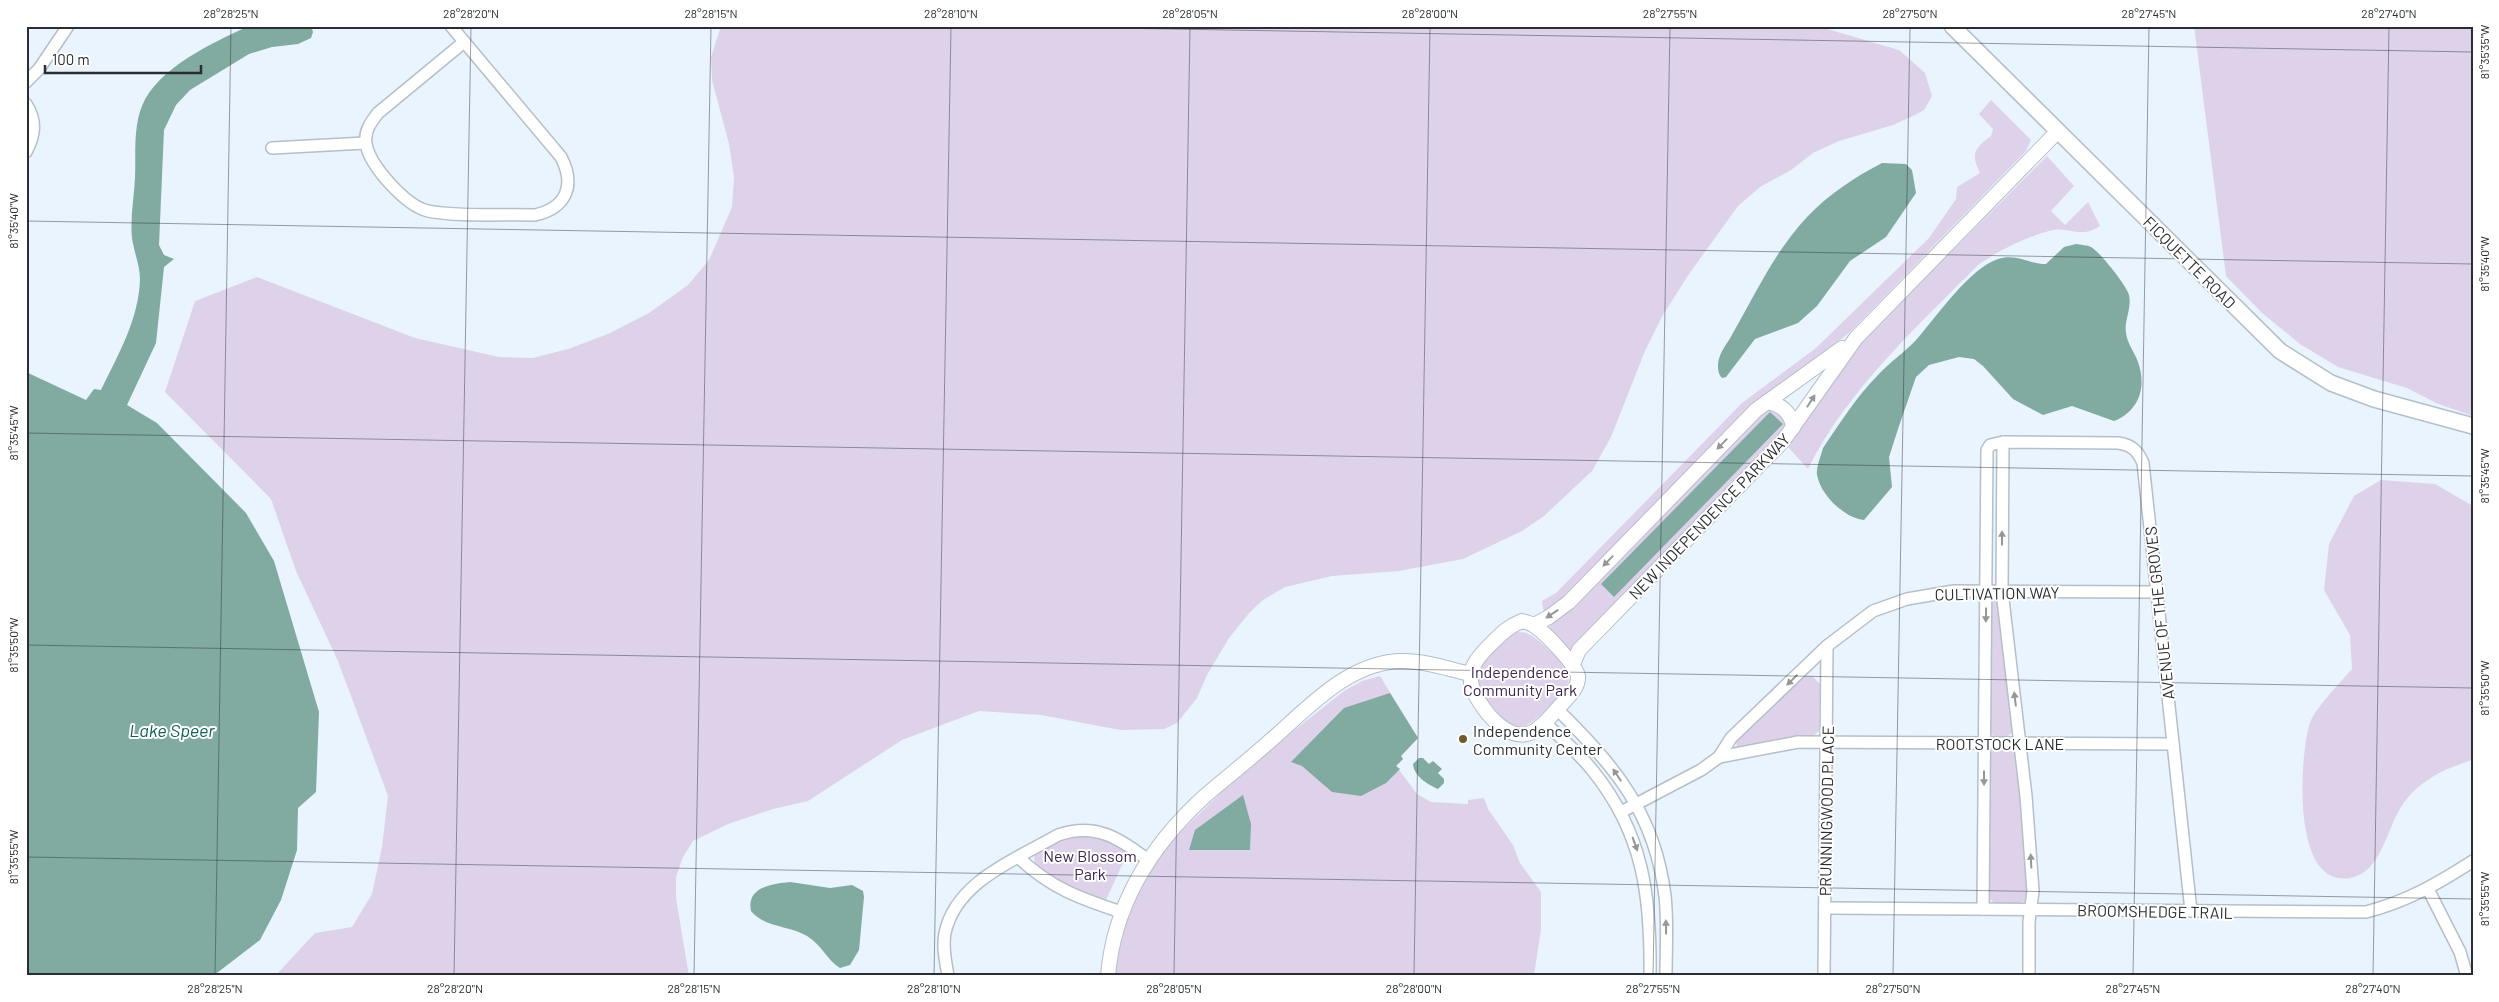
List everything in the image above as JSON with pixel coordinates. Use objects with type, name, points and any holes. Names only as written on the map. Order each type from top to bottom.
[{"type":"main road","name":"FICQUETTE ROAD","points":[[1952,26],[2280,350],[2331,383],[2374,399],[2473,426]]},
{"type":"street","points":[[26,82],[39,69],[68,26]]},
{"type":"street","points":[[451,26],[561,157],[567,168],[568,187],[557,206],[535,215],[427,211],[406,200],[371,160],[366,143],[366,133],[370,122],[378,113],[464,42]]},
{"type":"street","points":[[26,104],[34,121],[34,132],[26,152]]},
{"type":"street","name":"NEW INDEPENDENCE PARKWAY","points":[[1573,664],[1579,650],[1793,428],[1833,368],[1856,338],[2058,130]]},
{"type":"street","points":[[272,148],[366,143]]},
{"type":"street","name":"NEW INDEPENDENCE PARKWAY","points":[[1534,625],[1549,617],[1568,602],[1756,410],[1856,338]]},
{"type":"street","points":[[1767,402],[1781,406],[1790,416],[1793,428]]},
{"type":"street","points":[[2003,442],[2002,591],[2031,848],[2032,910],[2029,922],[2029,976]]},
{"type":"street","name":"AVENUE OF THE GROVES","points":[[1983,909],[1987,450],[1990,445],[2003,442],[2118,443],[2134,448],[2140,454],[2143,464],[2191,911]]},
{"type":"street","name":"CULTIVATION WAY","points":[[1621,812],[1702,770],[1719,757],[1731,738],[1827,646],[1873,611],[1907,598],[1954,591],[2157,592]]},
{"type":"street","points":[[1522,621],[1534,625],[1573,664],[1578,677],[1575,690],[1544,722],[1530,733],[1507,730],[1487,714],[1472,692],[1470,674],[1474,661],[1508,626],[1522,621]]},
{"type":"street","name":"PRUNNINGWOOD PLACE","points":[[1824,976],[1827,646]]},
{"type":"street","points":[[1108,976],[1121,912],[1148,860],[1186,812],[1332,688],[1364,670],[1382,663],[1422,662],[1470,674]]},
{"type":"street","points":[[1557,709],[1594,745],[1637,804],[1652,844],[1665,895],[1666,976]]},
{"type":"street","points":[[1544,722],[1593,770],[1621,812],[1634,842],[1643,870],[1650,923],[1650,976]]},
{"type":"street","name":"CULTIVATION WAY","points":[[1719,757],[1779,744],[1826,742]]},
{"type":"street","name":"ROOTSTOCK LANE","points":[[1826,742],[2173,744]]},
{"type":"street","points":[[948,976],[944,952],[945,934],[957,906],[979,882],[1058,835],[1072,830],[1087,829],[1103,832],[1122,842],[1148,860]]},
{"type":"street","points":[[1019,858],[1054,886],[1071,895],[1121,912]]},
{"type":"street","name":"BROOMSHEDGE TRAIL","points":[[1825,908],[2366,912],[2395,904],[2428,889],[2473,861]]},
{"type":"street","points":[[2428,889],[2460,952],[2467,976]]},
{"type":"green space","points":[[721,26],[1817,26],[1899,50],[1925,73],[1932,96],[1924,110],[1915,115],[1893,125],[1839,141],[1813,153],[1791,170],[1760,187],[1738,206],[1689,274],[1663,315],[1645,351],[1611,437],[1592,471],[1544,516],[1522,531],[1463,559],[1399,571],[1332,576],[1285,587],[1263,600],[1250,612],[1229,638],[1207,675],[1197,698],[1177,723],[1164,729],[1120,730],[1041,715],[979,711],[902,740],[808,801],[773,809],[728,824],[693,841],[683,857],[676,877],[676,898],[689,976],[275,976],[315,933],[352,927],[372,894],[382,847],[388,796],[338,661],[296,571],[271,499],[165,392],[195,301],[257,277],[415,338],[499,357],[533,358],[568,349],[608,334],[649,313],[688,285],[709,260],[732,207],[734,177],[729,144],[712,80],[711,57]]},
{"type":"green space","points":[[2194,26],[2473,26],[2473,416],[2436,403],[2407,388],[2338,367],[2300,344],[2262,313],[2226,276]]},
{"type":"green space","points":[[1991,100],[2031,140],[2026,151],[1851,331],[1800,374],[1751,406],[1565,595],[1562,604],[1544,615],[1542,601],[1556,593],[1742,403],[1816,348],[1929,238],[1956,199],[1957,187],[1980,173],[1975,160],[1976,152],[1981,144],[1991,136],[1993,129],[1979,114]]},
{"type":"green space","points":[[2047,156],[2074,186],[2051,211],[2065,225],[2088,202],[2100,226],[2086,232],[2049,231],[2012,245],[1979,264],[1908,335],[1863,386],[1824,440],[1808,469],[1788,447],[1793,435],[1859,344]]},
{"type":"green space","points":[[1768,408],[1778,410],[1789,427],[1569,652],[1546,630],[1763,410]]},
{"type":"green space","points":[[2381,480],[2435,484],[2473,506],[2473,757],[2472,760],[2433,776],[2417,788],[2397,813],[2377,858],[2361,874],[2350,878],[2331,876],[2317,863],[2309,843],[2304,818],[2303,765],[2311,720],[2321,705],[2352,669],[2350,635],[2324,590],[2329,544],[2354,496]]},
{"type":"green space","points":[[1997,598],[2014,729],[2007,738],[1995,737],[1988,729],[1990,600]]},
{"type":"green space","name":"Independence Community Park","points":[[1515,632],[1526,633],[1545,646],[1559,660],[1568,673],[1569,679],[1563,692],[1550,707],[1535,720],[1523,726],[1513,725],[1501,717],[1483,697],[1478,686],[1478,675],[1487,655],[1504,638]]},
{"type":"green space","points":[[1380,676],[1418,738],[1401,756],[1403,759],[1396,766],[1417,794],[1431,802],[1468,804],[1468,800],[1484,798],[1488,809],[1513,845],[1520,863],[1541,892],[1541,929],[1534,976],[1114,976],[1128,910],[1150,869],[1164,848],[1233,781],[1272,748],[1344,691],[1362,681]]},
{"type":"green space","points":[[1812,676],[1820,684],[1819,731],[1812,737],[1772,740],[1737,747],[1736,741],[1803,678]]},
{"type":"green space","points":[[2006,748],[2018,755],[2029,888],[2027,899],[2012,905],[1994,902],[1987,895],[1989,754],[1995,749]]},
{"type":"green space","name":"New Blossom Park","points":[[1080,834],[1103,838],[1128,852],[1106,900],[1069,888],[1035,866],[1034,855],[1037,851],[1067,836]]},
{"type":"water","name":"Lake Speer","points":[[249,26],[311,26],[313,32],[311,38],[298,44],[272,47],[249,54],[190,90],[176,105],[164,130],[159,245],[164,255],[174,259],[164,267],[156,343],[127,405],[157,423],[246,513],[274,561],[319,712],[316,792],[298,808],[297,850],[281,900],[260,940],[213,976],[26,976],[26,372],[86,400],[94,389],[101,390],[127,336],[139,294],[140,274],[132,238],[131,223],[135,178],[136,132],[142,106],[149,92],[173,68],[204,48]]},
{"type":"water","points":[[1882,163],[1906,164],[1912,170],[1916,193],[1886,237],[1850,261],[1817,306],[1798,323],[1755,339],[1726,377],[1722,378],[1718,366],[1722,352],[1785,244],[1807,217],[1833,193]]},
{"type":"water","points":[[2076,244],[2089,246],[2095,250],[2118,277],[2129,295],[2130,305],[2126,333],[2138,362],[2142,380],[2139,397],[2130,411],[2114,421],[2072,406],[2043,415],[2013,399],[1983,366],[1974,359],[1959,357],[1929,365],[1916,377],[1889,457],[1892,487],[1864,520],[1849,515],[1835,505],[1823,491],[1817,475],[1823,448],[1870,383],[1917,339],[1965,282],[1987,264],[1998,259],[2011,257],[2046,264],[2064,247]]},
{"type":"water","points":[[1770,412],[1783,424],[1614,597],[1601,584]]},
{"type":"water","points":[[1390,693],[1418,738],[1401,756],[1403,759],[1396,766],[1400,769],[1386,783],[1361,796],[1332,792],[1302,766],[1291,762],[1344,708]]},
{"type":"water","points":[[1419,758],[1423,758],[1429,764],[1433,761],[1442,769],[1438,773],[1444,779],[1444,783],[1438,789],[1426,783],[1416,773],[1413,764]]},
{"type":"water","points":[[1243,795],[1251,824],[1250,850],[1189,850],[1195,830]]},
{"type":"water","points":[[790,882],[830,888],[852,885],[863,891],[859,950],[850,965],[840,968],[812,939],[800,932],[763,921],[751,911],[752,897],[756,892],[768,886]]},
{"type":"place","name":"Independence Community Center","points":[[1463,739]]}]
